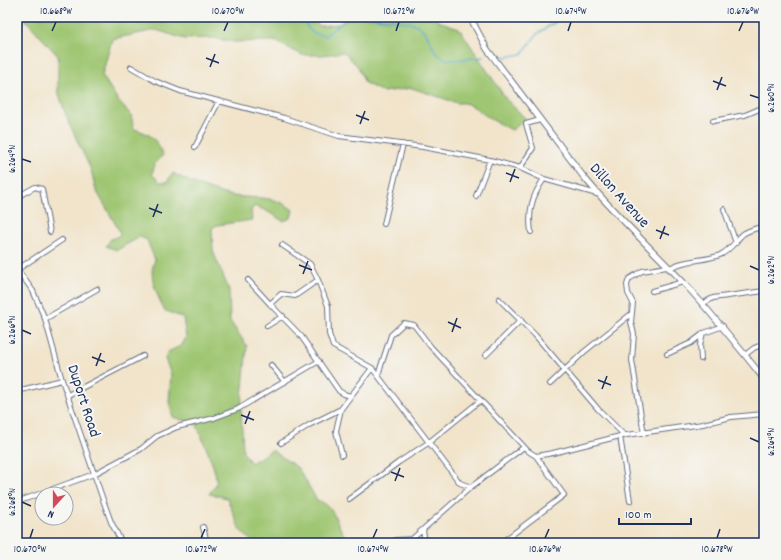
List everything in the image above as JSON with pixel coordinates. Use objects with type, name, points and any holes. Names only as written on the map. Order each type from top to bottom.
[{"type":"street","name":"Dillon Avenue","points":[[470,17],[487,49],[597,194],[683,282],[722,326],[764,379]]},
{"type":"street","points":[[131,67],[155,81],[180,91],[306,125],[339,136],[403,144],[490,160],[520,168],[544,179],[597,194]]},
{"type":"street","points":[[195,148],[219,101]]},
{"type":"street","points":[[713,120],[745,115],[764,106]]},
{"type":"street","points":[[520,168],[533,148],[526,124],[540,120]]},
{"type":"street","points":[[384,224],[403,144]]},
{"type":"street","points":[[476,196],[490,160]]},
{"type":"street","points":[[531,232],[529,211],[534,195],[544,179]]},
{"type":"street","points":[[17,197],[35,187],[42,189],[50,232]]},
{"type":"street","points":[[724,208],[736,243]]},
{"type":"street","points":[[550,384],[584,352],[631,314],[634,307],[628,293],[629,279],[642,271],[668,268],[680,264],[702,261],[721,254],[729,250],[746,232],[764,226]]},
{"type":"street","points":[[17,269],[62,240]]},
{"type":"street","points":[[282,245],[310,264],[328,306],[329,334],[333,346],[372,368],[428,443],[460,482],[471,488]]},
{"type":"street","name":"Duport Road","points":[[17,269],[33,291],[45,319],[62,380],[94,474],[111,522],[122,543]]},
{"type":"street","points":[[248,280],[301,336],[339,391],[352,396]]},
{"type":"street","points":[[270,304],[282,294],[295,296],[318,280]]},
{"type":"street","points":[[652,291],[683,282]]},
{"type":"street","points":[[45,319],[97,289]]},
{"type":"street","points":[[702,304],[713,298],[764,291]]},
{"type":"street","points":[[499,299],[521,320],[623,436],[630,501]]},
{"type":"street","points":[[631,314],[634,334],[632,360],[644,434]]},
{"type":"street","points":[[267,326],[283,316]]},
{"type":"street","points":[[486,355],[521,320]]},
{"type":"street","points":[[378,375],[391,335],[404,323],[409,323],[416,326],[431,347],[524,447],[536,456],[564,495],[501,543]]},
{"type":"street","points":[[667,354],[691,344],[704,333],[722,326]]},
{"type":"street","points":[[701,359],[700,346],[704,333]]},
{"type":"street","points":[[745,355],[754,348],[764,344]]},
{"type":"street","points":[[68,395],[143,356]]},
{"type":"street","points":[[17,502],[94,474],[141,449],[157,436],[170,430],[214,418],[238,409],[286,382],[319,361]]},
{"type":"street","points":[[271,365],[286,382]]},
{"type":"street","points":[[342,455],[336,431],[342,409],[372,368]]},
{"type":"street","points":[[17,391],[62,380]]},
{"type":"street","points":[[349,499],[399,462],[428,443],[481,400]]},
{"type":"street","points":[[281,443],[309,425],[342,409]]},
{"type":"street","points":[[536,456],[573,450],[623,436],[703,424],[731,417],[764,414]]},
{"type":"street","points":[[396,540],[412,539],[471,488],[524,447]]},
{"type":"street","points":[[203,527],[206,539],[204,543]]},
{"type":"street","points":[[423,530],[425,543]]},
{"type":"green space","points":[[23,17],[313,17],[319,26],[339,24],[352,17],[436,17],[438,21],[459,28],[506,99],[526,119],[512,130],[487,117],[476,108],[467,104],[457,103],[412,88],[383,92],[365,83],[358,67],[344,52],[323,55],[302,55],[275,41],[234,42],[213,38],[185,39],[156,30],[112,39],[102,75],[119,102],[131,115],[134,129],[149,135],[158,145],[163,155],[155,164],[152,174],[160,182],[167,182],[173,173],[208,189],[228,195],[270,199],[277,201],[293,210],[291,218],[283,221],[265,210],[254,206],[251,211],[252,220],[217,225],[212,228],[213,251],[229,290],[230,321],[247,346],[241,408],[243,452],[251,463],[272,450],[298,468],[317,500],[324,503],[332,511],[343,533],[348,539],[356,543],[253,543],[240,530],[227,498],[209,494],[216,484],[215,472],[197,425],[173,417],[169,402],[171,374],[165,359],[168,352],[182,345],[186,337],[183,318],[164,310],[154,285],[152,272],[155,260],[147,240],[140,237],[117,250],[106,246],[111,239],[119,236],[120,232],[96,190],[91,170],[68,121],[58,91],[58,56]]},
{"type":"waterway","points":[[305,17],[307,27],[313,33],[325,36],[348,17]]},
{"type":"waterway","points":[[372,17],[408,22],[417,25],[425,32],[437,53],[442,57],[455,60],[483,57]]},
{"type":"waterway","points":[[493,52],[506,57],[522,54],[537,34],[563,17]]}]
